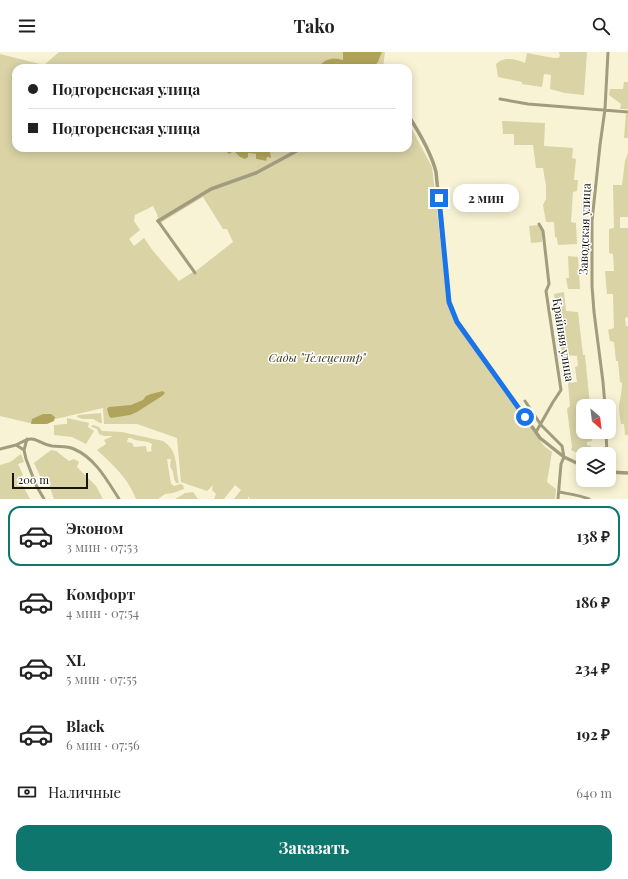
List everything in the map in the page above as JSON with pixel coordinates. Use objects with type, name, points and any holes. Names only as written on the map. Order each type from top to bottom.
[{"type":"street","name":"Заводская улица","points":[[604,399],[594,312],[592,221],[605,109],[608,52]]},
{"type":"street","points":[[500,99],[533,105],[605,109],[628,112]]},
{"type":"street","points":[[412,123],[433,162],[436,172],[448,296],[452,312],[461,328],[544,442],[576,462]]},
{"type":"street","points":[[195,273],[158,221],[212,189],[246,177],[294,152]]},
{"type":"street","name":"Крайняя улица","points":[[536,432],[561,390],[546,291],[548,284],[543,231],[539,224]]},
{"type":"street","points":[[525,401],[541,425],[562,446],[564,456],[561,464],[558,499]]},
{"type":"street","points":[[0,449],[16,446],[27,439],[34,438],[48,444],[68,447],[79,452],[96,466],[118,499]]},
{"type":"street","points":[[27,439],[24,450],[26,459],[36,485],[44,499]]},
{"type":"street","points":[[16,446],[24,450]]},
{"type":"street","points":[[616,472],[628,473]]},
{"type":"street","points":[[559,492],[589,499]]},
{"type":"green space","name":"Сады \"Телецентр\"","points":[[59,52],[343,52],[343,60],[331,59],[321,64],[45,64]]},
{"type":"green space","points":[[382,52],[385,52],[384,64],[376,64]]},
{"type":"green space","points":[[559,52],[587,52],[584,95],[565,93],[550,89],[551,75],[544,74],[542,87],[522,84],[522,82],[498,77],[496,64],[499,61],[514,59],[525,63],[527,53],[558,58],[560,56]]},
{"type":"green space","name":"Сады \"Телецентр\"","points":[[0,54],[40,64],[12,64],[12,152],[235,152],[238,154],[256,154],[256,159],[265,161],[267,157],[269,158],[269,152],[412,152],[412,130],[432,167],[447,298],[453,318],[544,446],[552,452],[547,482],[556,489],[555,499],[250,499],[248,496],[248,499],[234,499],[241,490],[235,485],[224,499],[214,499],[216,494],[212,490],[213,485],[207,491],[181,482],[177,438],[137,424],[104,424],[103,408],[34,424],[0,416]],"holes":[[[203,197],[223,229],[227,229],[233,242],[196,271],[162,222]],[[153,206],[157,214],[159,224],[193,272],[179,281],[153,251],[144,238],[134,246],[129,239],[140,230],[134,221],[135,215]]]},
{"type":"green space","points":[[624,82],[628,82],[628,109],[620,109],[621,104],[609,95],[610,89],[623,89]]},
{"type":"green space","points":[[626,114],[628,114],[628,138],[624,138]]},
{"type":"green space","points":[[502,121],[545,123],[544,146],[573,148],[572,158],[576,159],[574,180],[578,180],[577,191],[573,192],[571,222],[576,223],[577,244],[558,245],[557,238],[555,237],[554,222],[546,222],[543,205],[546,199],[546,186],[543,168],[536,168],[533,145],[514,145],[514,134],[503,134]]},
{"type":"green space","points":[[628,153],[628,217],[620,217],[620,228],[628,228],[628,317],[625,318],[626,326],[628,326],[628,435],[625,435],[624,424],[621,424],[619,409],[622,383],[620,382],[614,342],[610,341],[608,330],[614,328],[613,294],[607,294],[605,271],[614,271],[613,254],[609,253],[609,229],[614,228],[613,185],[622,185],[625,161]]},
{"type":"green space","points":[[538,225],[542,231],[542,242],[531,243],[529,226]]},
{"type":"green space","points":[[568,256],[578,257],[580,289],[568,289],[566,278],[569,278]]},
{"type":"green space","points":[[564,292],[566,311],[578,312],[583,355],[585,355],[589,399],[576,399],[576,439],[592,439],[592,441],[587,442],[587,445],[591,447],[576,447],[576,452],[571,450],[572,447],[567,409],[570,406],[568,383],[577,382],[575,367],[578,366],[577,356],[564,355],[561,349],[554,294]]},
{"type":"green space","points":[[101,413],[102,423],[93,419],[83,419],[77,417],[78,415]]},
{"type":"green space","points":[[67,418],[89,423],[88,427],[94,431],[86,444],[72,437],[54,435],[54,425],[67,424]]},
{"type":"green space","points":[[93,425],[99,427],[102,431],[122,432],[163,441],[172,450],[176,460],[179,483],[176,483],[174,479],[170,466],[171,459],[167,459],[171,484],[174,486],[180,484],[183,485],[184,489],[165,494],[158,499],[136,499],[124,478],[97,450],[106,444],[104,440],[113,436],[104,436],[99,434],[97,429],[91,426]],"holes":[[[128,438],[152,444],[152,451],[147,452],[146,446],[134,447],[132,443],[127,442]]]},
{"type":"green space","points":[[51,450],[56,451],[69,461],[74,459],[79,462],[77,467],[96,486],[103,499],[54,499],[48,482],[43,482],[34,463]]},
{"type":"green space","points":[[21,454],[24,462],[18,464],[23,475],[19,478],[30,499],[0,499],[0,465],[10,462]]},
{"type":"green space","points":[[193,492],[198,499],[175,499],[185,493]]},
{"type":"shaded area","points":[[343,52],[382,52],[376,64],[321,64],[331,59],[343,60]]},
{"type":"shaded area","points":[[235,152],[270,152],[271,158],[267,157],[266,161],[256,159],[256,154],[248,153],[248,157],[245,159],[240,157]]},
{"type":"shaded area","points":[[163,391],[165,393],[162,396],[137,412],[130,415],[111,418],[109,416],[107,409],[109,407],[131,405],[143,400],[146,396]]},
{"type":"shaded area","points":[[43,414],[51,414],[55,417],[54,421],[47,424],[31,424],[32,419]]},
{"type":"route","points":[[439,198],[449,302],[452,312],[457,322],[525,417]]}]
